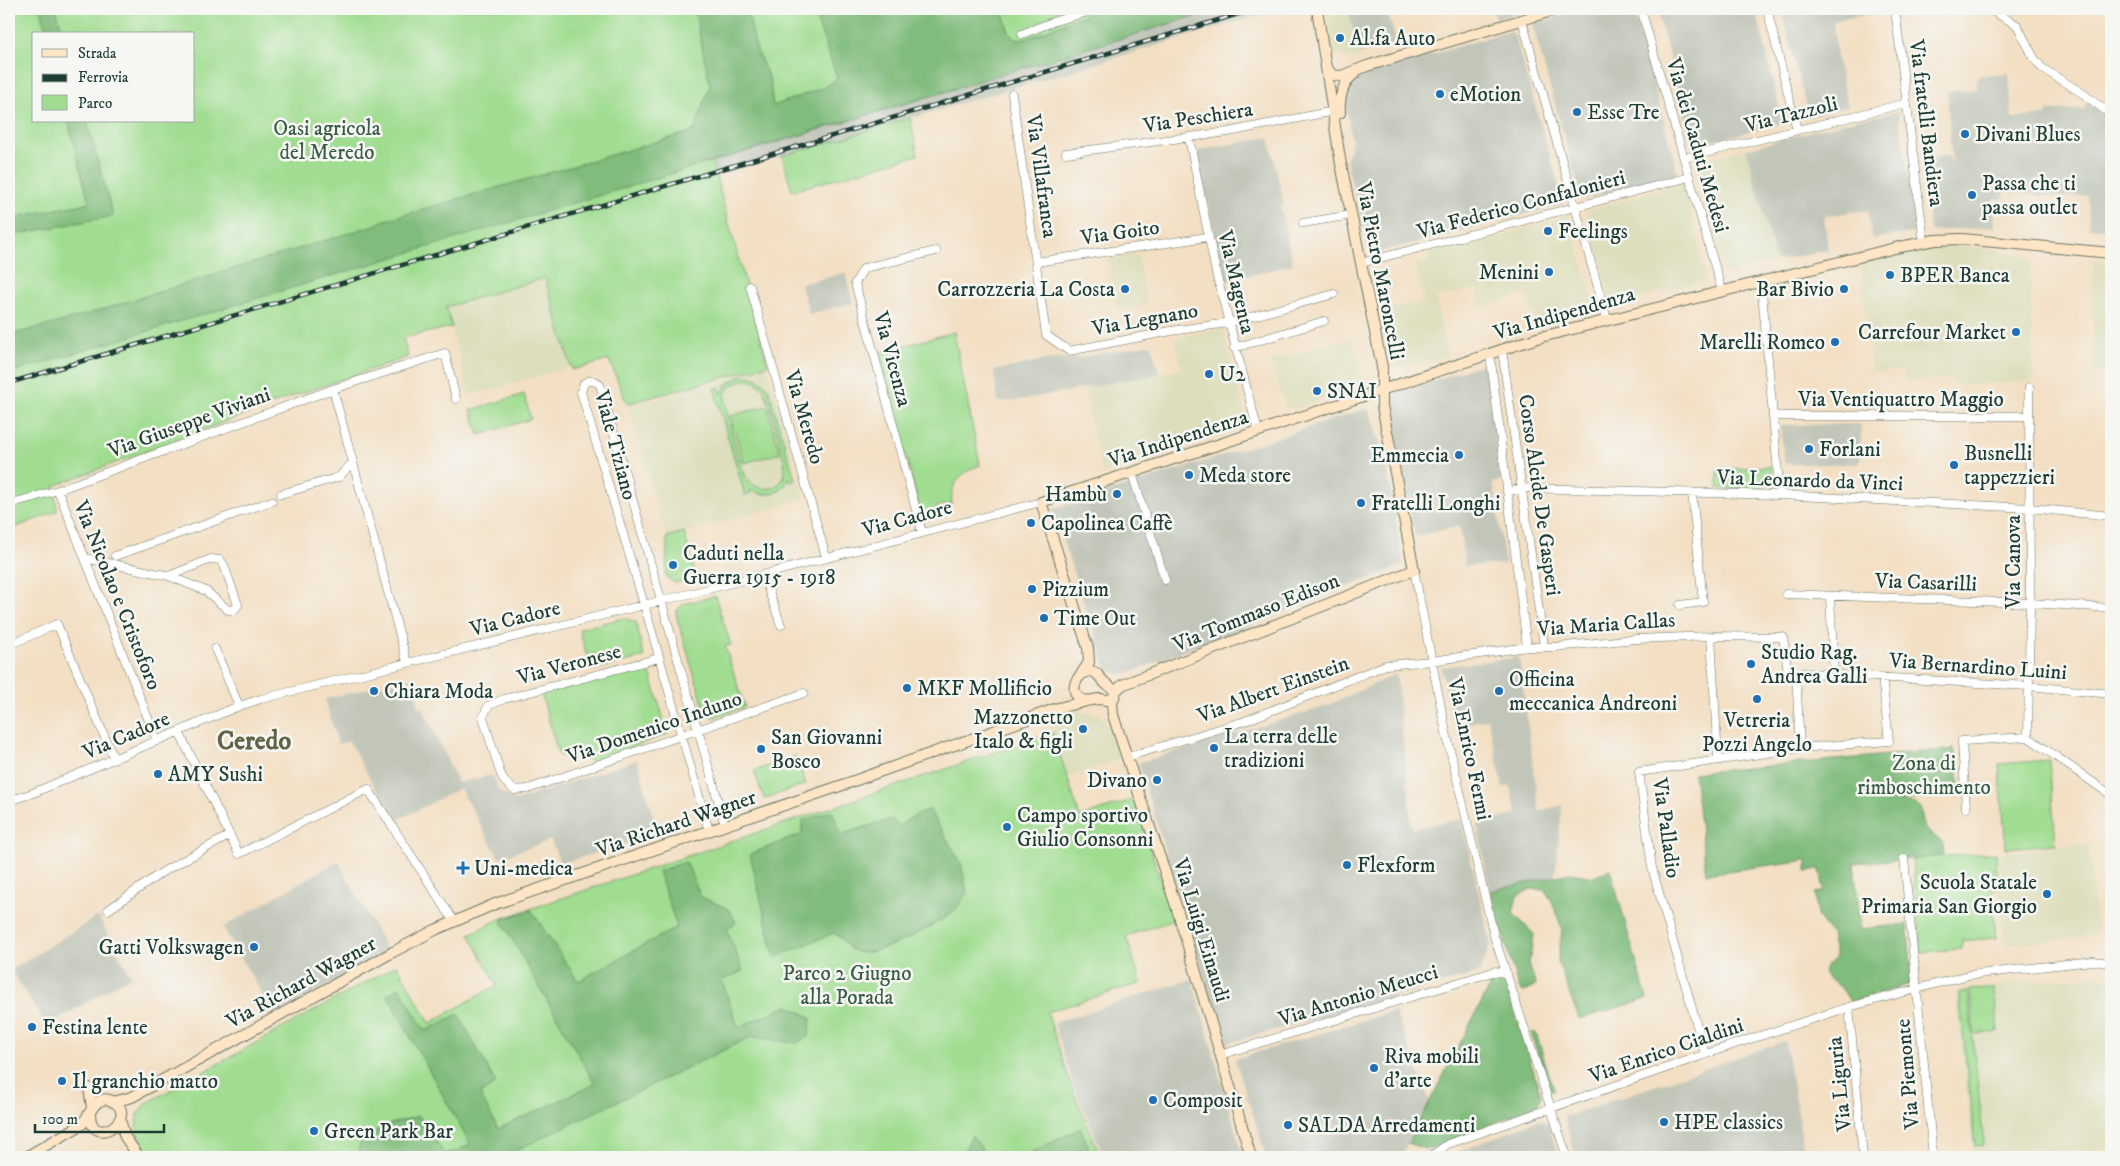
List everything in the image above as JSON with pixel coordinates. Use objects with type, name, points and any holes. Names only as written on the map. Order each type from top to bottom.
[{"type":"street","points":[[1022,34],[1055,21],[1099,9]]},
{"type":"street","name":"Via Pietro Maroncelli","points":[[1317,9],[1340,159],[1382,367],[1382,390]]},
{"type":"street","points":[[1327,68],[1332,75],[1338,76],[1558,9]]},
{"type":"street","name":"Via dei Caduti Medesi","points":[[1641,9],[1722,290]]},
{"type":"street","points":[[1767,9],[1797,130]]},
{"type":"street","name":"Via fratelli Bandiera","points":[[1895,9],[1924,242]]},
{"type":"street","points":[[1989,9],[2017,26],[2034,58],[2042,68],[2086,95],[2111,115]]},
{"type":"street","points":[[1522,20],[1607,319]]},
{"type":"street","points":[[1325,55],[1331,65],[1338,70],[1363,67]]},
{"type":"street","name":"Via Pietro Maroncelli","points":[[1340,159],[1342,133],[1340,101],[1342,92],[1348,79],[1363,67]]},
{"type":"street","name":"Via Villafranca","points":[[1012,94],[1046,336],[1069,351]]},
{"type":"street","name":"Via Tazzoli","points":[[1684,158],[1907,103]]},
{"type":"street","name":"Via Peschiera","points":[[1066,153],[1228,132],[1334,111]]},
{"type":"street","name":"Via Magenta","points":[[1189,138],[1208,237],[1228,323],[1258,431]]},
{"type":"street","name":"Via Federico Confalonieri","points":[[1361,263],[1690,178]]},
{"type":"street","points":[[1303,223],[1351,215]]},
{"type":"street","name":"Via Goito","points":[[1036,262],[1208,237]]},
{"type":"street","name":"Via Indipendenza","points":[[1041,502],[1502,350],[1607,319],[1924,242],[1962,239],[2111,253]]},
{"type":"street","name":"Via Vicenza","points":[[922,532],[855,283],[864,268],[936,251]]},
{"type":"street","points":[[1761,281],[1780,496]]},
{"type":"street","name":"Via Meredo","points":[[750,286],[826,557]]},
{"type":"street","name":"Via Legnano","points":[[1069,351],[1171,331],[1228,323],[1334,294]]},
{"type":"street","points":[[1234,348],[1324,322]]},
{"type":"street","name":"Corso Alcide De Gasperi","points":[[1502,350],[1544,646]]},
{"type":"street","points":[[407,662],[333,389],[445,353],[456,399]]},
{"type":"street","name":"Corso Alcide De Gasperi","points":[[1490,354],[1527,646]]},
{"type":"street","name":"Viale Tiziano","points":[[708,831],[644,604],[581,392],[584,383],[590,380],[600,385],[725,825]]},
{"type":"street","name":"Via Canova","points":[[2028,737],[2030,603],[2029,387]]},
{"type":"street","name":"Via Giuseppe Viviani","points":[[9,504],[58,490],[333,389]]},
{"type":"street","name":"Via Enrico Fermi","points":[[1382,390],[1382,406],[1445,728],[1485,900],[1494,936],[1567,1157]]},
{"type":"street","name":"Via Ventiquattro Maggio","points":[[1773,416],[2029,416]]},
{"type":"street","points":[[282,494],[339,477],[353,462]]},
{"type":"street","points":[[1132,473],[1165,580]]},
{"type":"street","name":"Via Leonardo da Vinci","points":[[1507,492],[1522,488],[1780,496],[2030,508],[2111,516]]},
{"type":"street","name":"Via Nicolao e Cristoforo","points":[[58,490],[157,742]]},
{"type":"street","points":[[1680,605],[1703,602],[1692,493]]},
{"type":"street","points":[[115,556],[272,501]]},
{"type":"street","points":[[1041,502],[1088,648],[1089,662],[1068,698],[1058,708]]},
{"type":"street","name":"Via Cadore","points":[[9,801],[157,742],[239,706],[1041,502]]},
{"type":"street","points":[[126,566],[130,551]]},
{"type":"street","points":[[85,558],[169,576],[206,591],[228,610],[234,610],[238,605],[224,565],[220,560],[211,559],[169,576]]},
{"type":"street","name":"Via Tommaso Edison","points":[[1115,695],[1122,686],[1414,570]]},
{"type":"street","points":[[763,574],[780,625]]},
{"type":"street","name":"Via Casarilli","points":[[1786,594],[2030,603],[2111,608]]},
{"type":"street","points":[[1830,596],[1834,674]]},
{"type":"street","points":[[9,645],[57,624],[114,759]]},
{"type":"street","points":[[1711,636],[1718,760],[1800,748],[1889,740],[1882,677]]},
{"type":"street","name":"Via Maria Callas","points":[[1432,661],[1527,646],[1555,647],[1636,639],[1711,636],[1783,637],[1788,672],[1796,673]]},
{"type":"street","points":[[215,649],[239,706]]},
{"type":"street","name":"Via Veronese","points":[[514,790],[504,781],[500,772],[483,717],[488,706],[504,698],[659,658]]},
{"type":"street","name":"Via Albert Einstein","points":[[1126,757],[1245,720],[1386,665],[1432,661]]},
{"type":"street","points":[[1082,673],[1094,672],[1105,684],[1113,688],[1115,695]]},
{"type":"street","points":[[1796,673],[1800,748]]},
{"type":"street","name":"Via Bernardino Luini","points":[[1796,673],[2029,686],[2111,694]]},
{"type":"street","points":[[1075,684],[1077,695],[1101,704],[1113,716]]},
{"type":"street","name":"Via Domenico Induno","points":[[514,790],[528,789],[804,693]]},
{"type":"street","name":"Via Richard Wagner","points":[[108,1101],[132,1097],[393,952],[494,904],[1058,708],[1088,700],[1108,701],[1115,695]]},
{"type":"street","name":"Via Luigi Einaudi","points":[[1115,695],[1112,703],[1113,716],[1177,909],[1251,1157]]},
{"type":"street","points":[[179,732],[239,854],[368,790],[454,922]]},
{"type":"street","points":[[1966,808],[1962,741],[2028,737],[2111,795]]},
{"type":"street","name":"Via Palladio","points":[[1706,1054],[1652,868],[1639,772],[1718,760]]},
{"type":"street","points":[[108,910],[164,871],[230,836]]},
{"type":"street","points":[[1904,858],[1917,987]]},
{"type":"street","name":"Via Enrico Cialdini","points":[[1430,1157],[1448,1144],[1849,1006],[1969,975],[2093,961],[2111,963]]},
{"type":"street","name":"Via Antonio Meucci","points":[[1220,1055],[1496,971],[1507,974]]},
{"type":"street","name":"Via Piemonte","points":[[1917,987],[1932,1157]]},
{"type":"street","name":"Via Liguria","points":[[1849,1006],[1864,1157]]},
{"type":"street","points":[[130,1146],[122,1129],[117,1105],[89,1088],[92,1122],[102,1130],[122,1139],[139,1157]]},
{"type":"street","name":"Via Richard Wagner","points":[[120,1117],[132,1097]]},
{"type":"street","points":[[26,1157],[67,1135],[81,1125],[95,1104],[108,1101]]},
{"type":"street","points":[[67,1135],[84,1129],[102,1130],[114,1128],[120,1117]]},
{"type":"shaded area","points":[[1219,9],[1280,9],[712,177],[9,373]]},
{"type":"shaded area","points":[[1325,9],[1347,9],[1362,56],[1346,60],[1342,54],[1333,57]]},
{"type":"shaded area","points":[[1347,9],[1386,9],[1397,43],[1361,54]]},
{"type":"shaded area","points":[[1493,9],[1531,9],[1496,19]]},
{"type":"shaded area","points":[[1583,9],[1633,9],[1678,174],[1582,199],[1532,24]]},
{"type":"shaded area","points":[[1657,9],[1756,9],[1783,123],[1692,146]]},
{"type":"shaded area","points":[[1781,9],[1882,9],[1882,12],[1833,21],[1837,60],[1848,106],[1809,117]]},
{"type":"shaded area","points":[[1510,31],[1514,34],[1564,204],[1371,254],[1346,161],[1352,141],[1345,102],[1347,89],[1359,76]]},
{"type":"shaded area","points":[[2009,73],[2012,118],[2047,115],[2047,110],[2085,109],[2085,101],[2111,120],[2111,230],[2089,228],[2088,196],[2061,197],[2005,192],[2003,199],[1993,198],[1995,227],[1930,231],[1923,157],[1948,156],[1952,163],[1947,92],[1977,89],[1977,76]]},
{"type":"shaded area","points":[[1898,112],[1917,232],[1872,239],[1868,210],[1824,216],[1828,250],[1776,261],[1746,149],[1854,120]]},
{"type":"shaded area","points":[[1269,137],[1284,205],[1280,206],[1293,264],[1225,282],[1197,154],[1200,150]]},
{"type":"shaded area","points":[[1746,149],[1776,261],[1724,274],[1698,162]]},
{"type":"shaded area","points":[[1684,183],[1706,280],[1613,305],[1586,211]]},
{"type":"shaded area","points":[[1568,215],[1596,310],[1538,327],[1526,294],[1482,307],[1476,289],[1436,297],[1447,356],[1400,367],[1391,308],[1423,303],[1416,264],[1429,261],[1428,252],[1464,242],[1466,248]]},
{"type":"shaded area","points":[[1949,244],[2000,250],[2030,258],[2033,381],[1955,386],[1953,379],[1904,381],[1903,370],[1871,372],[1861,261]]},
{"type":"shaded area","points":[[1138,255],[1147,305],[1118,310],[1107,256]]},
{"type":"shaded area","points":[[2093,259],[2111,261],[2111,373],[2093,373]]},
{"type":"shaded area","points":[[845,273],[853,303],[809,314],[801,284]]},
{"type":"shaded area","points":[[545,279],[570,367],[469,396],[446,307]]},
{"type":"shaded area","points":[[1223,329],[1248,426],[1102,473],[1084,388],[1182,369],[1175,338]]},
{"type":"shaded area","points":[[1351,338],[1365,384],[1295,409],[1292,407],[1286,409],[1270,362]]},
{"type":"shaded area","points":[[1152,345],[1159,374],[1014,401],[998,402],[994,371],[1050,359],[1078,358]]},
{"type":"shaded area","points":[[1486,363],[1501,481],[1493,483],[1505,564],[1465,566],[1460,526],[1415,536],[1387,396]]},
{"type":"shaded area","points":[[767,366],[804,499],[667,537],[628,407]]},
{"type":"shaded area","points":[[1368,408],[1386,461],[1403,565],[1126,674],[1120,675],[1106,668],[1052,509]]},
{"type":"shaded area","points":[[1861,424],[1860,464],[1785,464],[1780,425]]},
{"type":"shaded area","points":[[1519,657],[1539,811],[1562,805],[1555,876],[1490,891],[1477,825],[1517,814],[1510,786],[1503,788],[1488,719],[1454,726],[1441,667]]},
{"type":"shaded area","points":[[1396,674],[1412,829],[1461,819],[1491,944],[1479,973],[1225,1044],[1138,763],[1324,707]]},
{"type":"shaded area","points":[[413,678],[419,709],[423,708],[458,783],[493,775],[498,790],[515,801],[637,760],[658,833],[560,864],[551,840],[499,858],[460,788],[394,822],[349,741],[338,744],[325,699]]},
{"type":"shaded area","points":[[1079,711],[1098,714],[1104,720],[1112,731],[1122,759],[1067,777],[1049,719]]},
{"type":"shaded area","name":"Scuola Statale Primaria San Giorgio","points":[[2089,844],[2097,935],[2004,945],[1996,853]]},
{"type":"shaded area","points":[[338,861],[388,952],[274,1015],[223,927]]},
{"type":"shaded area","points":[[98,916],[131,976],[47,1026],[11,970]]},
{"type":"shaded area","points":[[2111,976],[2111,1148],[1973,1154],[1955,991],[2030,981]]},
{"type":"shaded area","points":[[1192,979],[1243,1157],[1104,1157],[1074,1087],[1054,1023]]},
{"type":"shaded area","points":[[1395,1011],[1429,1100],[1401,1157],[1259,1157],[1257,1153],[1265,1152],[1235,1059]]},
{"type":"shaded area","points":[[1785,1041],[1805,1157],[1576,1157],[1564,1117]]},
{"type":"shaded area","points":[[1539,1120],[1548,1123],[1559,1157],[1445,1157]]},
{"type":"green space","name":"Oasi agricola del Meredo","points":[[9,9],[946,9],[961,87],[712,162],[768,365],[627,404],[609,360],[572,370],[545,278],[446,307],[452,327],[403,338],[408,357],[299,394],[54,486],[57,511],[9,530]]},
{"type":"green space","points":[[41,9],[56,9],[62,32],[47,32]]},
{"type":"green space","points":[[694,9],[747,9],[756,48],[770,81],[773,106],[827,86],[837,78],[813,9],[1000,9],[1010,34],[1016,40],[1034,36],[1073,19],[1104,9],[1219,9],[9,373],[9,335],[68,320],[375,225],[382,221],[694,131],[710,85]]},
{"type":"green space","points":[[1000,9],[1104,9],[1073,19],[1034,36],[1016,40],[1010,34]]},
{"type":"green space","points":[[910,118],[918,155],[792,191],[782,156]]},
{"type":"green space","points":[[68,122],[87,122],[113,216],[9,236],[9,218],[89,203]]},
{"type":"green space","points":[[954,332],[980,465],[968,471],[955,484],[952,504],[937,506],[939,516],[923,520],[878,353]]},
{"type":"green space","points":[[740,376],[748,376],[756,378],[768,388],[795,480],[790,482],[789,478],[786,484],[778,491],[762,494],[750,490],[751,493],[745,495],[714,389],[719,387],[721,394],[726,385]],"holes":[[[742,380],[751,381],[763,388],[780,444],[785,472],[780,482],[770,488],[757,487],[747,479],[727,413],[725,395],[728,389]]]},
{"type":"green space","points":[[524,394],[531,419],[479,435],[471,410]]},
{"type":"green space","points":[[767,406],[780,453],[744,463],[730,416]]},
{"type":"green space","points":[[1771,466],[1772,480],[1762,490],[1718,488],[1718,470]]},
{"type":"green space","points":[[684,532],[696,577],[675,583],[666,577],[667,537]]},
{"type":"green space","points":[[715,596],[731,645],[725,647],[745,707],[713,718],[706,714],[676,615],[677,610],[683,604]]},
{"type":"green space","points":[[624,618],[636,622],[644,657],[591,670],[579,629]]},
{"type":"green space","points":[[648,666],[668,734],[594,761],[581,758],[574,752],[559,756],[541,694]]},
{"type":"green space","name":"Parco 2 Giugno alla Porada","points":[[1053,733],[1080,817],[1134,799],[1174,920],[1126,936],[1141,983],[1047,1012],[1072,1088],[1101,1157],[150,1157],[142,1143],[136,1123],[137,1116],[147,1103],[397,965],[430,1023],[497,985],[469,934],[500,919]]},
{"type":"green space","name":"Zona di rimboschimento","points":[[1953,749],[1957,756],[1959,795],[1896,801],[1915,804],[1920,808],[1925,829],[1943,843],[1944,856],[1854,863],[1861,929],[1907,924],[1913,983],[1850,1002],[1844,991],[1826,976],[1823,971],[1836,958],[1831,934],[1817,916],[1815,893],[1824,891],[1820,869],[1807,871],[1807,860],[1706,874],[1694,773]]},
{"type":"green space","points":[[796,756],[806,784],[764,799],[754,771]]},
{"type":"green space","points":[[2049,760],[2056,844],[2006,848],[1999,764]]},
{"type":"green space","points":[[929,809],[961,863],[967,892],[956,909],[946,917],[905,940],[875,951],[863,953],[854,951],[834,933],[776,957],[774,955],[750,854],[802,834],[802,821],[832,811],[842,834],[892,819],[899,826]]},
{"type":"green space","points":[[1996,853],[1997,888],[1992,893],[1996,938],[1962,941],[1962,949],[1921,952],[1912,858]]},
{"type":"green space","points":[[686,862],[701,897],[727,908],[736,922],[727,930],[743,971],[722,980],[738,1027],[788,1006],[811,1017],[809,1036],[797,1043],[751,1037],[502,1157],[357,1157],[361,1139],[387,1125],[418,1116],[427,1124],[443,1153],[457,1151],[470,1144],[387,995],[399,987],[425,1031],[458,1014],[496,1083],[480,1094],[498,1129],[595,1084],[501,920],[531,910],[578,981],[677,927],[658,871]]},
{"type":"green space","points":[[1610,869],[1647,999],[1579,1019],[1558,962],[1562,929],[1552,901],[1544,889],[1531,889],[1517,896],[1513,913],[1534,934],[1529,964],[1536,985],[1524,992],[1519,989],[1490,891],[1570,873],[1594,877]]},
{"type":"green space","points":[[1492,982],[1506,985],[1541,1095],[1538,1105],[1427,1150],[1408,1143]]},
{"type":"green space","points":[[1994,989],[1998,1032],[1974,1034],[1970,990]]},
{"type":"green space","points":[[1968,992],[1984,1145],[1975,1146],[1959,993]]},
{"type":"green space","points":[[1531,1033],[1536,1033],[1554,1090],[1549,1090]]},
{"type":"green space","points":[[1081,1128],[1092,1157],[1022,1157]]},
{"type":"green space","points":[[972,1135],[987,1157],[961,1157]]},
{"type":"railway","points":[[9,383],[1255,9]]},
{"type":"place","name":"Al.fa Auto","points":[[1340,38]]},
{"type":"place","name":"eMotion","points":[[1440,94]]},
{"type":"place","name":"Esse Tre","points":[[1577,112]]},
{"type":"place","name":"Divani Blues","points":[[1965,134]]},
{"type":"place","name":"Passa che ti passa outlet","points":[[1972,195]]},
{"type":"place","name":"Feelings","points":[[1548,231]]},
{"type":"place","name":"Menini","points":[[1549,272]]},
{"type":"place","name":"BPER Banca","points":[[1890,275]]},
{"type":"place","name":"Carrozzeria La Costa","points":[[1125,289]]},
{"type":"place","name":"Bar Bivio","points":[[1844,289]]},
{"type":"place","name":"Carrefour Market","points":[[2016,332]]},
{"type":"place","name":"Marelli Romeo","points":[[1835,342]]},
{"type":"place","name":"U2","points":[[1209,374]]},
{"type":"place","name":"SNAI","points":[[1317,391]]},
{"type":"place","name":"Forlani","points":[[1809,449]]},
{"type":"place","name":"Emmecia","points":[[1459,455]]},
{"type":"place","name":"Busnelli tappezzieri","points":[[1954,465]]},
{"type":"place","name":"Meda store","points":[[1189,475]]},
{"type":"place","name":"Hambù","points":[[1117,494]]},
{"type":"place","name":"Fratelli Longhi","points":[[1361,503]]},
{"type":"place","name":"Capolinea Caffè","points":[[1031,523]]},
{"type":"place","name":"Caduti nella Guerra 1915 - 1918","points":[[673,565]]},
{"type":"place","name":"Pizzium","points":[[1032,589]]},
{"type":"place","name":"Time Out","points":[[1044,618]]},
{"type":"place","name":"Studio Rag. Andrea Galli","points":[[1751,664]]},
{"type":"place","name":"MKF Mollificio","points":[[907,688]]},
{"type":"place","name":"Chiara Moda","points":[[374,691]]},
{"type":"place","name":"Officina meccanica Andreoni","points":[[1499,691]]},
{"type":"place","name":"Vetreria Pozzi Angelo","points":[[1757,699]]},
{"type":"place","name":"Mazzonetto Italo & figli","points":[[1083,729]]},
{"type":"place","name":"La terra delle tradizioni","points":[[1214,748]]},
{"type":"place","name":"San Giovanni Bosco","points":[[761,749]]},
{"type":"place","name":"AMY Sushi","points":[[158,774]]},
{"type":"place","name":"Divano","points":[[1157,780]]},
{"type":"place","name":"Campo sportivo Giulio Consonni","points":[[1007,827]]},
{"type":"place","name":"Flexform","points":[[1347,865]]},
{"type":"place","name":"Uni-medica","points":[[463,868]]},
{"type":"place","name":"Scuola Statale Primaria San Giorgio","points":[[2047,894]]},
{"type":"place","name":"Gatti Volkswagen","points":[[254,947]]},
{"type":"place","name":"Festina lente","points":[[32,1027]]},
{"type":"place","name":"Riva mobili d'arte","points":[[1374,1068]]},
{"type":"place","name":"Il granchio matto","points":[[62,1081]]},
{"type":"place","name":"Composit","points":[[1153,1100]]},
{"type":"place","name":"HPE classics","points":[[1664,1122]]},
{"type":"place","name":"SALDA Arredamenti","points":[[1288,1125]]},
{"type":"place","name":"Green Park Bar","points":[[314,1131]]},
{"type":"district","name":"Ceredo","points":[[254,740]]}]
